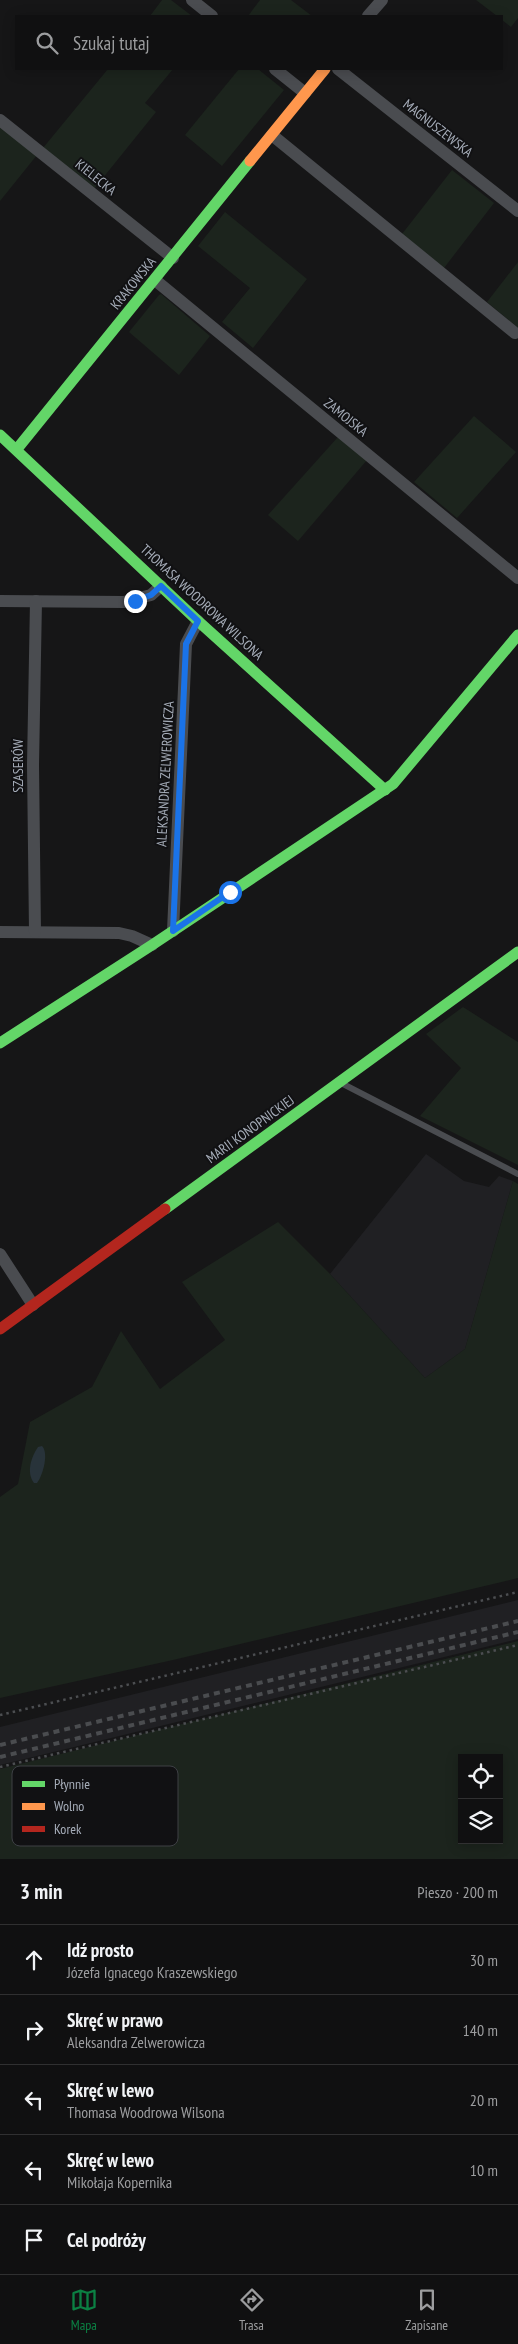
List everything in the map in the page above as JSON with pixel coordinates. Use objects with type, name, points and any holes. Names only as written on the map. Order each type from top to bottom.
[{"type":"street","points":[[192,0],[211,15]]},
{"type":"street","points":[[369,15],[382,0]]},
{"type":"street","points":[[276,70],[305,93]]},
{"type":"street","name":"KRAKOWSKA","points":[[17,449],[324,70]]},
{"type":"street","name":"MAGNUSZEWSKA","points":[[339,70],[518,211]]},
{"type":"street","name":"KIELECKA","points":[[0,120],[173,258]]},
{"type":"street","points":[[272,135],[515,333]]},
{"type":"street","name":"ZAMOJSKA","points":[[155,280],[518,578]]},
{"type":"street","name":"THOMASA WOODROWA WILSONA","points":[[0,434],[198,621],[386,790]]},
{"type":"street","points":[[0,601],[124,602],[151,595],[161,586]]},
{"type":"street","name":"SZASERÓW","points":[[35,932],[33,765],[36,601]]},
{"type":"street","name":"ALEKSANDRA ZELWEROWICZA","points":[[173,931],[186,644],[198,621]]},
{"type":"street","points":[[0,1043],[386,790],[413,763],[518,635]]},
{"type":"street","points":[[0,932],[119,933],[132,936],[152,945]]},
{"type":"street","name":"MARII KONOPNICKIEJ","points":[[0,1329],[518,952]]},
{"type":"street","points":[[0,1254],[33,1306]]},
{"type":"lane","points":[[340,1083],[518,1174]]},
{"type":"path","points":[[0,1715],[518,1592]]},
{"type":"path","points":[[0,1767],[518,1645]]},
{"type":"shaded area","points":[[162,0],[171,0],[191,15],[151,15]]},
{"type":"shaded area","points":[[260,0],[291,0],[311,15],[249,15]]},
{"type":"shaded area","points":[[476,0],[518,0],[518,18],[511,27],[503,21],[503,15],[496,15]]},
{"type":"shaded area","points":[[107,70],[172,70],[145,103],[156,112],[94,189],[43,148]]},
{"type":"shaded area","points":[[238,70],[259,70],[284,90],[222,166],[185,135]]},
{"type":"shaded area","points":[[0,125],[37,155],[0,201]]},
{"type":"shaded area","points":[[452,170],[494,203],[444,268],[402,234]]},
{"type":"shaded area","points":[[225,212],[307,279],[253,348],[222,322],[250,288],[198,246]]},
{"type":"shaded area","points":[[518,262],[518,328],[487,302]]},
{"type":"shaded area","points":[[161,294],[210,336],[179,375],[129,332]]},
{"type":"shaded area","points":[[474,416],[516,452],[457,518],[414,482]]},
{"type":"shaded area","points":[[338,437],[367,460],[298,541],[268,515]]},
{"type":"shaded area","points":[[463,1007],[518,1042],[518,1165],[420,1116],[461,1068],[426,1034]]},
{"type":"shaded area","points":[[426,1154],[464,1181],[489,1187],[499,1176],[513,1181],[465,1349],[425,1378],[330,1274]]},
{"type":"shaded area","points":[[513,1181],[518,1184],[518,1578],[173,1660],[0,1698],[0,1497],[18,1484],[30,1422],[92,1387],[121,1331],[160,1389],[225,1340],[182,1282],[278,1222],[330,1274],[425,1378],[465,1349]]},
{"type":"shaded area","points":[[42,1446],[45,1454],[43,1470],[37,1483],[34,1483],[30,1475],[30,1465],[35,1451],[38,1447]]},
{"type":"shaded area","points":[[518,1600],[518,1639],[0,1765],[0,1727]]},
{"type":"shaded area","points":[[518,1641],[518,1859],[0,1859],[0,1769],[12,1766],[12,1846],[178,1846],[178,1766],[12,1766]]},
{"type":"railway","points":[[0,1745],[518,1621]]},
{"type":"railway","points":[[0,1757],[518,1632]]},
{"type":"traffic: fast","points":[[17,449],[250,161]]},
{"type":"traffic: fast","points":[[0,435],[198,621],[385,790]]},
{"type":"traffic: fast","points":[[0,1043],[152,945],[393,784],[518,635]]},
{"type":"traffic: fast","points":[[165,1209],[518,952]]},
{"type":"traffic: slow","points":[[250,161],[324,70]]},
{"type":"traffic: jam","points":[[0,1329],[165,1209]]},
{"type":"route","points":[[135,601],[151,595],[161,586],[198,621],[193,627],[186,644],[173,931],[230,892]]}]
